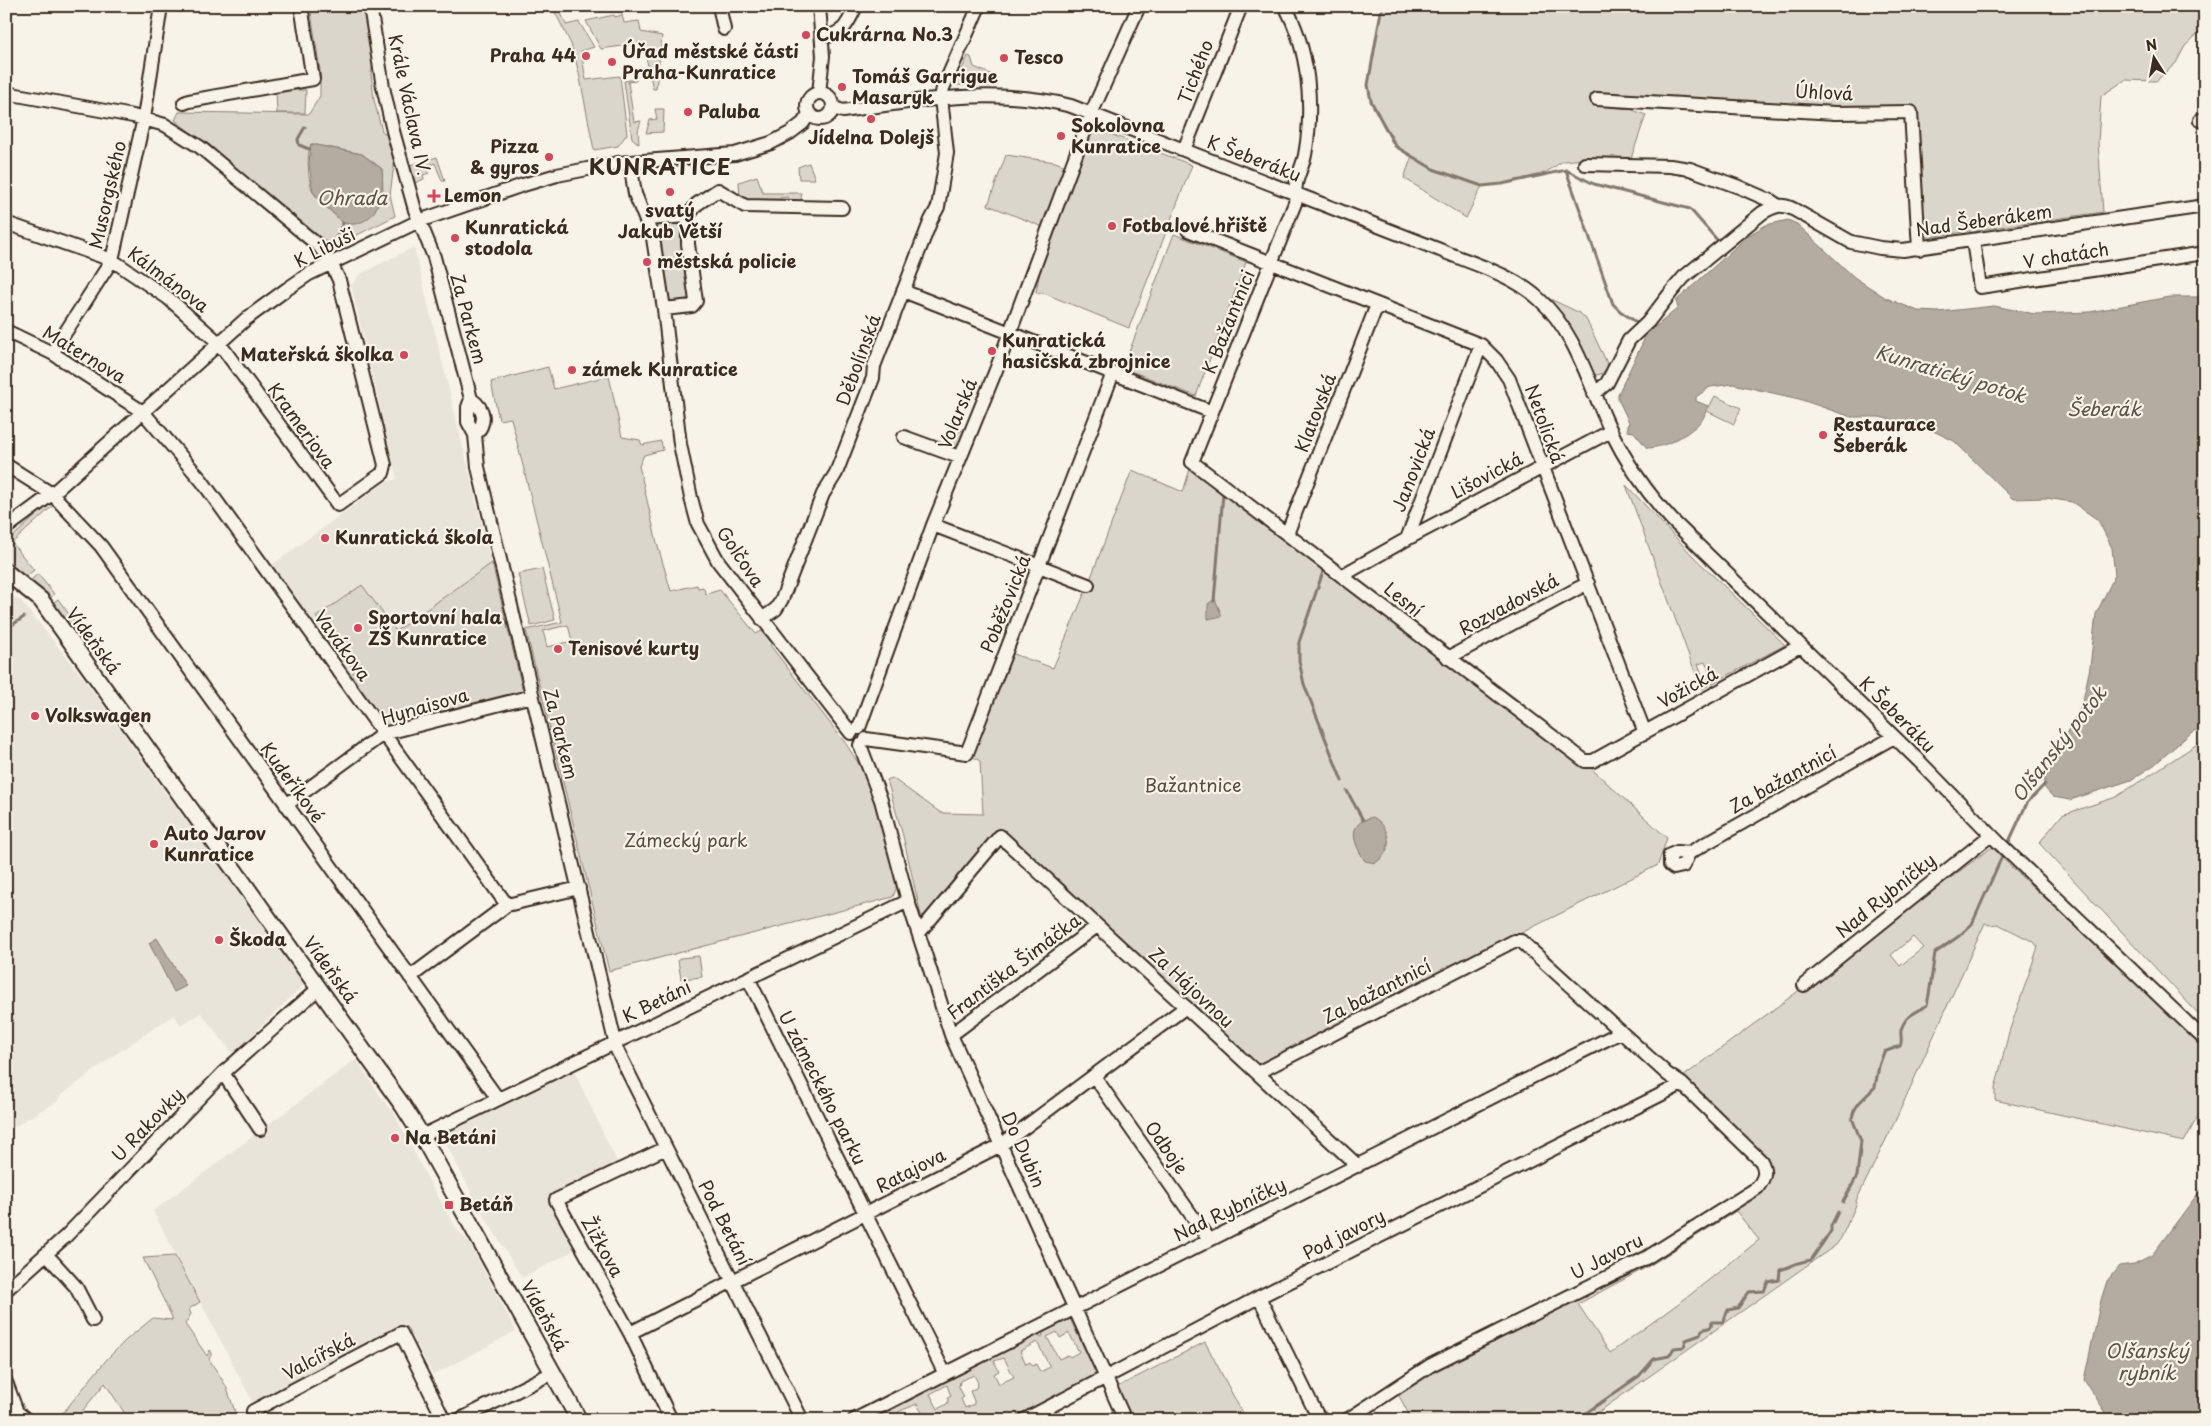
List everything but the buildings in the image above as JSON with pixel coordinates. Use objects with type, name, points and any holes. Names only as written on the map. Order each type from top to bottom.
[{"type":"main road","name":"Vídeňská","points":[[6,572],[41,600],[390,1086],[422,1136],[579,1420]]},
{"type":"street","name":"Musorgského","points":[[52,353],[112,260],[144,118],[161,6]]},
{"type":"street","points":[[184,103],[313,79],[301,6]]},
{"type":"street","name":"Krále Václava IV.","points":[[370,6],[383,86],[393,131],[417,215]]},
{"type":"street","points":[[719,6],[724,29]]},
{"type":"street","points":[[819,6],[822,38],[820,93]]},
{"type":"street","points":[[822,38],[840,33],[845,28],[856,6]]},
{"type":"street","points":[[941,98],[943,88],[980,6]]},
{"type":"street","name":"Volarská","points":[[859,736],[933,525],[959,457],[996,370],[1091,114],[1140,6]]},
{"type":"street","name":"Tichého","points":[[1184,150],[1241,6]]},
{"type":"street","name":"K Bažantnici","points":[[1192,462],[1295,203],[1296,185],[1305,155],[1309,110],[1304,57],[1295,24],[1285,6]]},
{"type":"street","points":[[6,93],[144,118],[165,125],[200,148],[320,247],[332,263]]},
{"type":"street","points":[[826,94],[832,99],[834,108],[831,115],[825,119],[814,118],[809,114],[808,100],[813,95],[826,94]]},
{"type":"street","name":"K Šeberáku","points":[[834,108],[843,111],[941,98],[1030,98],[1051,101],[1091,114],[1296,194],[1494,272],[1526,288],[1540,300],[1566,333],[1610,431],[1637,476],[1660,508],[1894,737],[1999,843],[2205,1040]]},
{"type":"street","name":"Děbolínská","points":[[762,619],[776,609],[782,599],[823,494],[836,473],[873,378],[874,366],[931,220],[938,207],[947,151],[941,98]]},
{"type":"street","name":"Úhlová","points":[[1598,99],[1836,112],[1911,112],[1919,249]]},
{"type":"street","name":"K Libuši","points":[[6,528],[52,494],[262,306],[286,288],[417,215],[542,179],[602,166],[631,168],[735,154],[770,143],[790,134],[809,114]]},
{"type":"street","name":"Nad Šeberákem","points":[[1585,164],[1670,166],[1690,169],[1747,190],[1777,205],[1785,205],[1840,237],[1857,244],[1888,249],[1919,249],[2205,206]]},
{"type":"street","points":[[631,168],[635,194],[646,219],[688,216]]},
{"type":"street","points":[[664,309],[692,306],[696,301],[688,244],[688,216],[697,204],[718,190],[745,206],[842,208]]},
{"type":"street","points":[[1594,394],[1607,384],[1625,346],[1684,277],[1762,213],[1777,205]]},
{"type":"street","name":"Za Parkem","points":[[417,215],[434,258],[471,399],[482,409],[482,428],[475,434],[478,466],[615,1042]]},
{"type":"street","name":"Golčova","points":[[646,219],[653,238],[664,309],[680,444],[698,524],[718,561],[762,619],[859,736],[881,800],[908,901],[919,933]]},
{"type":"street","name":"Kálmánova","points":[[6,223],[112,260],[168,298],[219,344]]},
{"type":"street","name":"Netolická","points":[[1188,230],[1481,345],[1496,360],[1509,379],[1541,467],[1588,583],[1645,733]]},
{"type":"street","name":"V chatách","points":[[1973,241],[1980,287],[2205,253]]},
{"type":"street","name":"Krameriova","points":[[219,344],[338,505],[383,473],[385,465],[377,431],[332,263]]},
{"type":"street","points":[[903,291],[1212,412]]},
{"type":"street","name":"Klatovská","points":[[1287,534],[1377,305]]},
{"type":"street","name":"Maternova","points":[[6,331],[52,353],[143,412]]},
{"type":"street","name":"Janovická","points":[[1343,575],[1407,539],[1481,345]]},
{"type":"street","name":"Poběžovická","points":[[859,736],[967,753],[1113,373]]},
{"type":"street","name":"Vavákova","points":[[143,412],[202,481],[507,905]]},
{"type":"street","name":"Lišovická","points":[[1407,539],[1610,431]]},
{"type":"street","points":[[904,436],[959,457]]},
{"type":"street","name":"Lesní","points":[[1192,462],[1585,761],[1593,761]]},
{"type":"street","name":"Kudeříkové","points":[[6,465],[52,494],[101,546],[498,1099]]},
{"type":"street","points":[[933,525],[1088,585]]},
{"type":"street","name":"Rozvadovská","points":[[1448,658],[1588,583]]},
{"type":"street","name":"Vožická","points":[[1593,761],[1800,646]]},
{"type":"street","name":"Hynaisova","points":[[286,805],[383,734],[532,696]]},
{"type":"street","name":"Za bažantnicí","points":[[1689,853],[1894,737]]},
{"type":"street","name":"Za Hájovnou","points":[[919,933],[1000,836],[1358,1166]]},
{"type":"street","name":"Nad Rybníčky","points":[[1804,985],[1999,843]]},
{"type":"street","points":[[410,978],[507,905],[579,888]]},
{"type":"street","name":"K Betáni","points":[[422,1136],[908,901]]},
{"type":"street","name":"Františka Šimáčka","points":[[952,1035],[1097,926]]},
{"type":"street","name":"Do Dubin","points":[[919,933],[952,1035],[1125,1420]]},
{"type":"street","name":"Za bažantnicí","points":[[1257,1073],[1514,941]]},
{"type":"street","name":"U Javoru","points":[[1347,1420],[1431,1365],[1646,1258],[1757,1188],[1764,1178],[1764,1166],[1761,1161],[1682,1084],[1666,1073],[1521,941],[1514,941]]},
{"type":"street","name":"U zámeckého parku","points":[[748,978],[944,1374]]},
{"type":"street","name":"U Rakovky","points":[[6,1290],[72,1230],[223,1073],[319,988]]},
{"type":"street","name":"Ratajova","points":[[630,1333],[1001,1145],[1186,1007]]},
{"type":"street","name":"Nad Rybníčky","points":[[854,1420],[1621,1032]]},
{"type":"street","name":"Pod Betání","points":[[615,1042],[617,1050],[802,1420]]},
{"type":"street","points":[[223,1073],[260,1129]]},
{"type":"street","name":"Odboje","points":[[1094,1076],[1209,1240]]},
{"type":"street","name":"Pod javory","points":[[1024,1420],[1259,1297],[1682,1084]]},
{"type":"street","name":"Žižkova","points":[[666,1148],[556,1200],[630,1333],[671,1420]]},
{"type":"street","points":[[46,1254],[83,1296],[93,1320]]},
{"type":"street","points":[[1259,1297],[1317,1416],[1323,1420]]},
{"type":"street","name":"Valcířská","points":[[253,1411],[401,1333],[443,1419]]},
{"type":"street","points":[[459,1420],[554,1372]]},
{"type":"street","points":[[6,1382],[17,1412],[27,1420]]},
{"type":"shaded area","points":[[414,247],[523,692],[390,726],[271,566],[385,482],[397,479],[351,285],[360,274]]},
{"type":"shaded area","points":[[6,592],[21,601],[85,680],[165,792],[227,874],[234,887],[304,984],[233,1054],[201,1013],[181,1025],[174,1015],[120,1051],[59,1097],[58,1101],[6,1131]]},
{"type":"shaded area","points":[[356,1059],[387,1106],[393,1111],[430,1183],[458,1231],[468,1241],[516,1331],[433,1375],[405,1323],[253,1403],[153,1211]]},
{"type":"shaded area","points":[[572,1067],[618,1164],[550,1198],[577,1249],[522,1278],[479,1207],[441,1134]]},
{"type":"green space","points":[[310,6],[365,6],[374,60],[371,73],[374,100],[382,131],[389,138],[395,158],[390,195],[395,216],[339,244],[327,243],[175,120],[179,112],[309,114],[320,96],[320,70]],"holes":[[[311,144],[362,154],[382,169],[383,191],[343,223],[313,192],[308,168],[309,149]]]},
{"type":"green space","points":[[552,6],[558,6],[566,25],[579,22],[594,47],[581,51],[586,80],[620,76],[627,134],[618,146],[594,150],[579,73],[571,44]]},
{"type":"green space","points":[[1384,6],[2205,6],[2205,27],[2185,46],[2176,63],[2156,81],[2125,80],[2101,96],[2098,142],[2103,212],[1922,238],[1918,132],[1913,106],[1831,108],[1601,96],[1595,105],[1630,109],[1646,115],[1629,164],[1584,159],[1563,161],[1545,173],[1502,184],[1482,186],[1466,218],[1404,178],[1412,156],[1398,147],[1371,101],[1368,85],[1381,11]]},
{"type":"green space","points":[[614,15],[615,17],[622,15],[624,23],[639,21],[641,32],[662,36],[656,89],[653,89],[643,43],[601,49],[586,21]]},
{"type":"green space","points":[[968,56],[971,57],[974,67],[993,75],[992,86],[955,85]]},
{"type":"green space","points":[[636,79],[636,81],[628,82],[634,122],[641,121],[638,131],[639,144],[632,138],[624,81]]},
{"type":"green space","points":[[276,90],[306,90],[305,113],[277,113]]},
{"type":"green space","points":[[655,109],[664,109],[663,132],[646,133],[650,120],[657,119]]},
{"type":"green space","name":"Fotbalové hřiště","points":[[1098,127],[1103,129],[1102,131],[1192,165],[1129,328],[1041,292],[1040,294],[1036,292],[1041,265],[1091,130]]},
{"type":"green space","points":[[1006,155],[1055,162],[1066,166],[1043,227],[988,205]]},
{"type":"green space","points":[[437,157],[445,181],[442,181],[435,163],[427,166],[429,173],[423,175],[424,179],[415,183],[410,165]]},
{"type":"green space","points":[[809,163],[815,179],[799,179],[798,167]]},
{"type":"green space","points":[[757,176],[763,193],[801,193],[802,205],[788,205],[788,197],[780,198],[780,202],[766,199],[765,204],[750,203],[740,197],[739,182]]},
{"type":"green space","points":[[680,221],[690,294],[687,300],[670,303],[668,302],[657,226],[660,223]]},
{"type":"green space","points":[[1174,234],[1246,262],[1196,396],[1123,368]]},
{"type":"green space","points":[[1546,297],[1580,313],[1586,319],[1607,363],[1608,368],[1601,374],[1596,375],[1592,371],[1573,331],[1561,313]]},
{"type":"green space","name":"Zámecký park","points":[[548,367],[554,389],[609,376],[622,437],[640,440],[642,445],[661,441],[663,450],[644,455],[639,466],[657,543],[671,591],[697,585],[698,588],[703,587],[706,594],[720,590],[756,634],[762,631],[772,643],[770,645],[846,744],[864,772],[879,810],[896,882],[893,897],[609,971],[526,630],[562,622],[511,418],[499,420],[491,382]],"holes":[[[568,625],[572,641],[547,647],[543,631]]]},
{"type":"green space","points":[[1715,396],[1741,408],[1734,424],[1707,411]]},
{"type":"green space","points":[[965,430],[957,449],[944,444],[949,432]]},
{"type":"green space","name":"Bažantnice","points":[[1192,462],[1583,761],[1667,838],[1658,865],[1517,935],[1514,941],[1257,1073],[997,833],[925,916],[921,915],[903,836],[887,780],[892,778],[941,813],[983,814],[980,761],[967,753],[1005,651],[1053,668],[1088,585],[1132,470],[1183,492]]},
{"type":"green space","points":[[1626,485],[1692,555],[1785,645],[1702,689],[1704,679],[1711,676],[1705,662],[1698,664],[1702,674],[1696,675]]},
{"type":"green space","points":[[51,502],[56,503],[12,543],[34,570],[28,575],[23,575],[6,560],[6,543]]},
{"type":"green space","points":[[492,563],[523,692],[385,726],[349,676],[355,671],[316,617],[362,585],[396,631]]},
{"type":"green space","points":[[542,569],[555,620],[531,626],[518,574]]},
{"type":"green space","points":[[38,574],[54,594],[50,599],[46,598],[32,582],[32,579]]},
{"type":"green space","points":[[58,599],[81,631],[76,636],[52,606]]},
{"type":"green space","points":[[2205,739],[2205,1021],[2039,843],[2062,815],[2116,797]]},
{"type":"green space","points":[[1992,847],[2010,866],[2205,1045],[2205,1103],[2184,1142],[1995,1100],[1995,1089],[2009,1032],[2038,947],[2034,942],[1998,924],[1989,925],[1985,923],[1896,1119],[1856,1201],[1857,1203],[1841,1238],[1836,1245],[1587,1420],[1412,1420],[1398,1394],[1438,1369],[1650,1262],[1763,1191],[1772,1174],[1769,1162],[1684,1076]],"holes":[[[1913,937],[1923,948],[1900,966],[1891,955]],[[1736,1211],[1759,1240],[1690,1295],[1610,1353],[1578,1304],[1649,1266]]]},
{"type":"green space","points":[[699,956],[702,977],[681,979],[678,960]]},
{"type":"green space","points":[[175,1256],[200,1302],[189,1309],[191,1314],[185,1324],[207,1356],[210,1350],[212,1353],[209,1359],[226,1386],[238,1420],[129,1420],[105,1383],[75,1420],[57,1420],[108,1358],[126,1340],[153,1318],[172,1320],[143,1258]]},
{"type":"green space","points":[[1069,1317],[1098,1376],[1094,1375],[1008,1420],[918,1420],[924,1416],[917,1404],[898,1412],[901,1420],[868,1420],[1038,1333],[1041,1337],[1043,1336],[1042,1331]],"holes":[[[1057,1332],[1060,1338],[1069,1333],[1079,1352],[1070,1357],[1068,1355],[1059,1359],[1047,1337]],[[1037,1342],[1050,1367],[1040,1372],[1036,1364],[1033,1366],[1030,1362],[1026,1364],[1020,1351]],[[1004,1358],[1014,1377],[999,1384],[994,1374],[999,1371],[994,1361]],[[974,1375],[978,1383],[976,1388],[970,1391],[974,1404],[965,1408],[961,1399],[964,1397],[959,1387],[960,1381]],[[947,1385],[951,1396],[948,1397],[948,1403],[938,1409],[930,1394]]]},
{"type":"green space","points":[[1205,1342],[1246,1420],[1130,1420],[1117,1387]]},
{"type":"water","name":"Ohrada","points":[[311,144],[362,154],[382,169],[379,201],[372,214],[366,219],[356,224],[343,223],[313,192],[309,164]]},
{"type":"water","name":"Šeberák","points":[[1788,220],[1797,224],[1854,277],[1886,298],[1918,311],[1938,312],[1994,306],[2035,314],[2090,312],[2169,297],[2205,297],[2205,726],[2192,732],[2154,765],[2131,780],[2070,800],[2053,797],[2043,786],[2048,766],[2082,705],[2090,667],[2096,614],[2115,575],[2112,548],[2098,520],[2072,502],[2046,498],[2013,499],[1954,441],[1925,427],[1879,417],[1851,417],[1799,399],[1733,384],[1710,387],[1696,397],[1696,401],[1708,406],[1703,418],[1691,430],[1669,443],[1647,448],[1634,432],[1627,431],[1629,422],[1618,399],[1618,394],[1644,340],[1643,334],[1650,326],[1655,327],[1678,308],[1676,301],[1749,235],[1766,225]]},
{"type":"water","points":[[1215,599],[1222,616],[1208,619],[1208,604]]},
{"type":"water","points":[[1373,817],[1384,827],[1388,840],[1388,847],[1385,853],[1375,863],[1365,861],[1354,835],[1358,824]]},
{"type":"water","points":[[157,938],[186,986],[174,992],[149,943]]},
{"type":"water","name":"Olšanský rybník","points":[[2205,1184],[2205,1420],[2111,1420],[2084,1380],[2101,1300],[2107,1281],[2119,1266],[2134,1264],[2152,1255]]},
{"type":"waterway","name":"Kunratický potok","points":[[1385,6],[1381,11],[1368,85],[1371,101],[1395,146],[1433,169],[1482,186],[1502,184],[1566,170],[1594,184],[1690,209],[1718,241]]},
{"type":"waterway","points":[[305,127],[298,139],[299,145],[309,149]]},
{"type":"waterway","points":[[1566,170],[1613,304],[1636,322]]},
{"type":"waterway","points":[[336,238],[343,223]]},
{"type":"waterway","points":[[1214,601],[1223,494]]},
{"type":"waterway","points":[[1325,566],[1299,642],[1299,661],[1304,684],[1342,781]]},
{"type":"waterway","points":[[6,629],[24,617]]},
{"type":"waterway","name":"Olšanský potok","points":[[2007,846],[2027,803],[2045,784]]},
{"type":"waterway","points":[[1347,791],[1363,820]]},
{"type":"waterway","name":"Olšanský potok","points":[[1843,1202],[1857,1176],[1861,1141],[1852,1118],[1854,1111],[1859,1103],[1875,1087],[1884,1052],[1900,1046],[1903,1024],[1912,1014],[1927,1005],[1935,953],[1972,924],[2004,852]]},
{"type":"waterway","points":[[1576,1420],[1639,1376],[1654,1359],[1669,1356],[1674,1348],[1684,1347],[1686,1340],[1700,1335],[1702,1330],[1711,1327],[1712,1322],[1723,1322],[1728,1310],[1738,1308],[1749,1292],[1764,1291],[1768,1282],[1779,1280],[1780,1270],[1811,1260],[1831,1231],[1831,1226],[1838,1212]]},
{"type":"place","name":"Cukrárna No.3","points":[[806,35]]},
{"type":"place","name":"Praha 44","points":[[586,56]]},
{"type":"place","name":"Tesco","points":[[1004,58]]},
{"type":"place","name":"Úřad městské části Praha-Kunratice","points":[[612,62]]},
{"type":"place","name":"Tomáš Garrigue Masaryk","points":[[842,87]]},
{"type":"place","name":"Paluba","points":[[688,112]]},
{"type":"place","name":"Jídelna Dolejš","points":[[871,119]]},
{"type":"place","name":"Sokolovna Kunratice","points":[[1061,136]]},
{"type":"place","name":"Pizza & gyros","points":[[549,157]]},
{"type":"place","name":"svatý Jakub Větší","points":[[670,192]]},
{"type":"place","name":"Lemon","points":[[434,196]]},
{"type":"place","name":"Fotbalové hřiště","points":[[1112,226]]},
{"type":"place","name":"Kunratická stodola","points":[[455,238]]},
{"type":"place","name":"městská policie","points":[[647,262]]},
{"type":"place","name":"Kunratická hasičská zbrojnice","points":[[992,351]]},
{"type":"place","name":"Mateřská školka","points":[[404,355]]},
{"type":"place","name":"zámek Kunratice","points":[[572,370]]},
{"type":"place","name":"Restaurace Šeberák","points":[[1823,435]]},
{"type":"place","name":"Kunratická škola","points":[[325,538]]},
{"type":"place","name":"Sportovní hala ZŠ Kunratice","points":[[358,628]]},
{"type":"place","name":"Tenisové kurty","points":[[558,649]]},
{"type":"place","name":"Volkswagen","points":[[35,716]]},
{"type":"place","name":"Auto Jarov Kunratice","points":[[154,844]]},
{"type":"place","name":"Škoda","points":[[219,940]]},
{"type":"place","name":"Na Betáni","points":[[395,1138]]},
{"type":"place","name":"Betáň","points":[[449,1205]]},
{"type":"district","name":"KUNRATICE","points":[[660,167]]}]
